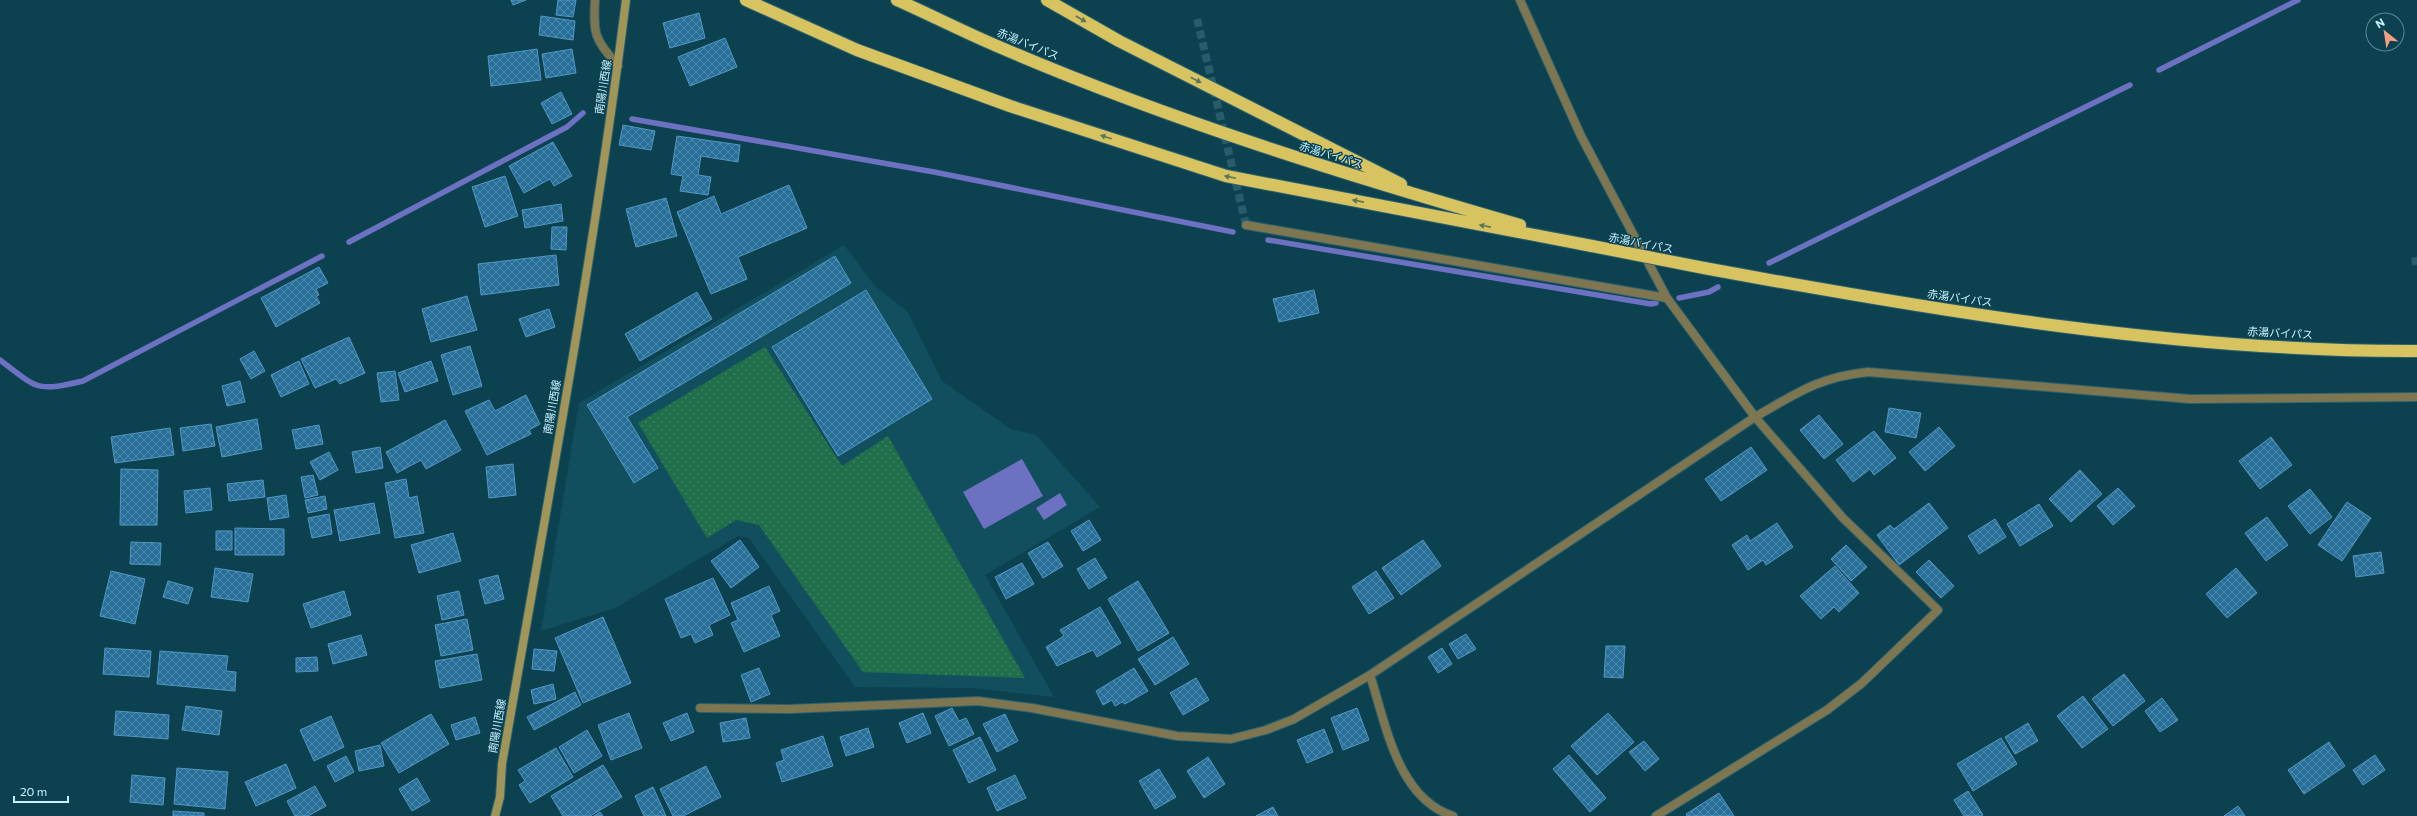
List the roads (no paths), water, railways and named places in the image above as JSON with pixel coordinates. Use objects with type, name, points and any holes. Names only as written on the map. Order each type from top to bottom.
[{"type":"highway","points":[[746,0],[865,53],[1010,106],[1226,176],[1592,246]]},
{"type":"highway","name":"赤湯バイパス","points":[[897,0],[997,46],[1105,90],[1298,158],[1432,200],[1592,246],[1868,298],[2028,321],[2204,342],[2369,351],[2417,351]]},
{"type":"highway","points":[[1047,0],[1119,41],[1432,200]]},
{"type":"main road","name":"南陽川西線","points":[[495,816],[500,797],[502,764],[572,359],[618,66],[626,0]]},
{"type":"street","points":[[595,0],[594,21],[597,40],[618,66]]},
{"type":"street","points":[[1520,0],[1581,136],[1667,298],[1755,417],[1842,517],[1938,610],[1862,683],[1827,710],[1656,816]]},
{"type":"street","points":[[1246,225],[1667,298]]},
{"type":"street","points":[[700,708],[790,709],[978,701],[1032,708],[1177,736],[1231,739],[1266,730],[1294,719],[1370,675],[1755,417],[1813,384],[1841,375],[1868,372],[2190,399],[2417,398]]},
{"type":"street","points":[[1370,675],[1396,756],[1408,779],[1420,795],[1438,811],[1453,816]]},
{"type":"water","points":[[1022,459],[1043,496],[984,529],[963,492]]},
{"type":"water","points":[[1060,493],[1067,505],[1044,520],[1036,508]]},
{"type":"waterway","points":[[2159,70],[2298,0]]},
{"type":"waterway","points":[[1769,263],[2130,85]]},
{"type":"waterway","points":[[349,242],[567,127],[583,113]]},
{"type":"waterway","points":[[632,119],[934,172],[1233,232]]},
{"type":"waterway","points":[[1268,240],[1651,304],[1656,303]]},
{"type":"waterway","points":[[0,360],[22,377],[38,386],[56,386],[83,381],[322,256]]},
{"type":"waterway","points":[[1679,298],[1709,292],[1718,287]]},
{"type":"tunnel","points":[[1197,19],[1246,225]]},
{"type":"tunnel","points":[[2415,257],[2417,268]]}]
